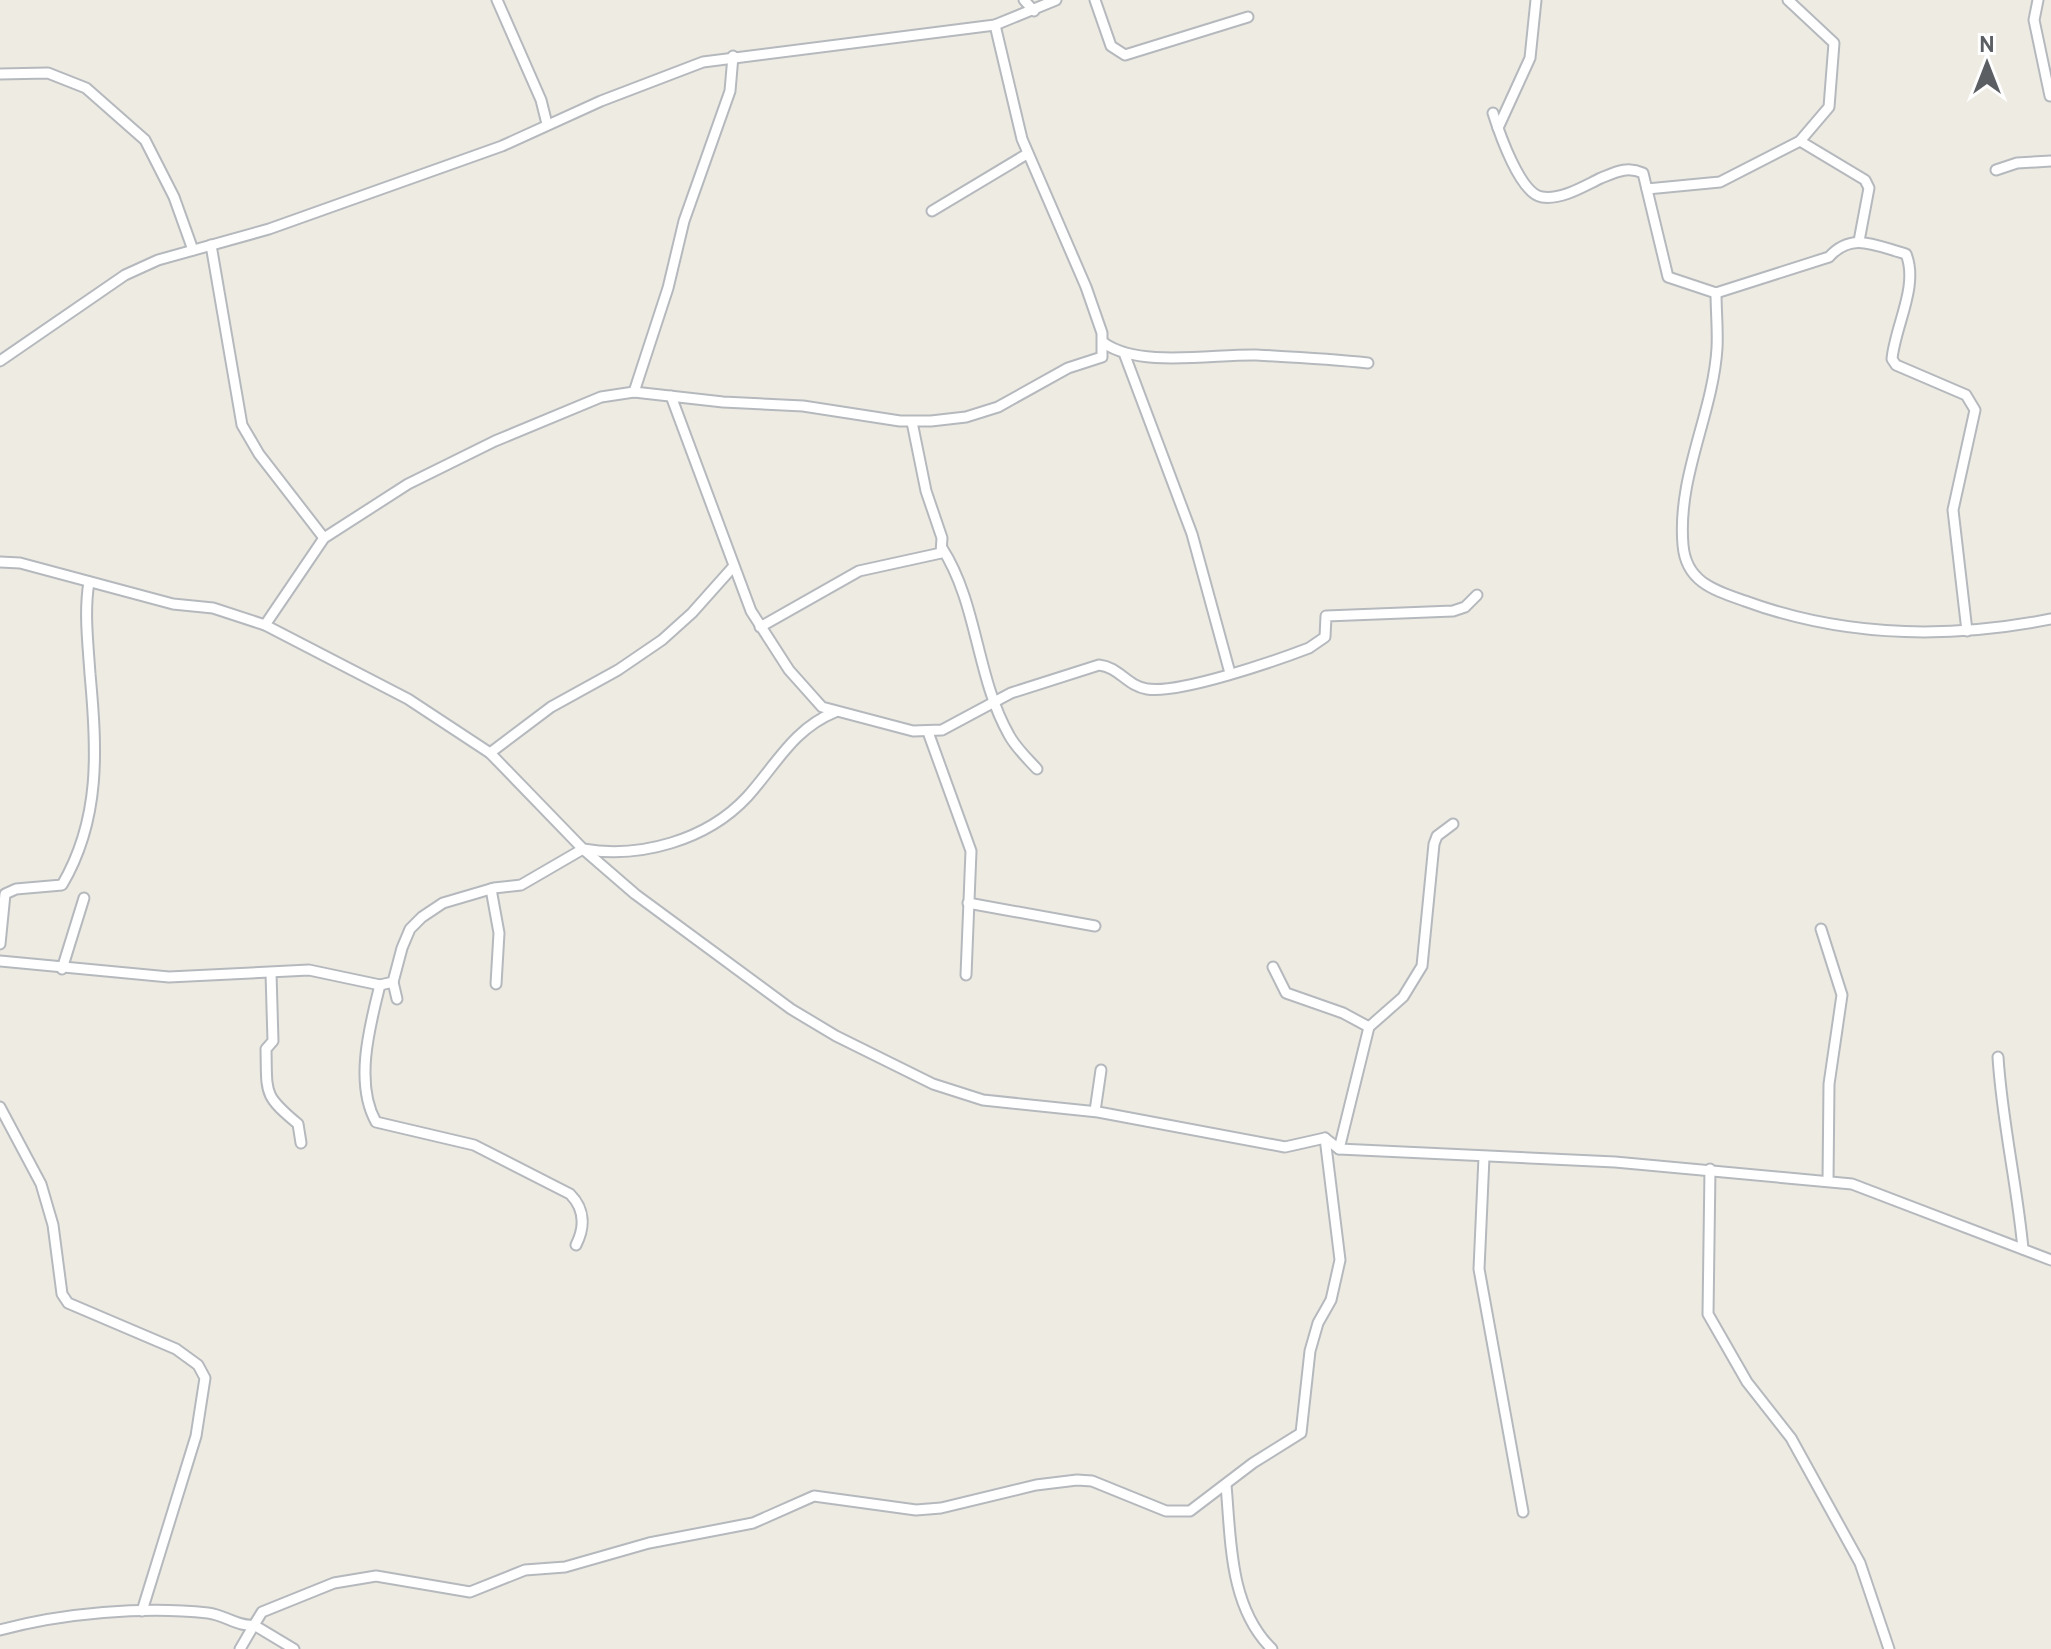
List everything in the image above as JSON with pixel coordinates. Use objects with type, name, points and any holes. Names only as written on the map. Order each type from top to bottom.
[{"type":"street","points":[[497,0],[541,100],[547,124]]},
{"type":"street","points":[[1024,0],[1034,11]]},
{"type":"street","points":[[0,361],[125,275],[489,151],[547,124],[703,62],[733,56],[885,42],[995,25],[1056,0]]},
{"type":"street","points":[[1095,0],[1111,46],[1125,55],[1248,17]]},
{"type":"street","points":[[1498,128],[1530,58],[1536,0]]},
{"type":"street","points":[[1647,189],[1720,182],[1800,141],[1829,107],[1834,43],[1788,0]]},
{"type":"street","points":[[2038,0],[2034,20],[2050,96]]},
{"type":"street","points":[[265,625],[324,538],[408,484],[495,441],[587,402],[634,392],[803,406],[912,422],[966,417],[998,407],[1068,368],[1097,360],[1105,351],[1104,343],[1064,232],[1027,154],[995,25]]},
{"type":"street","points":[[634,392],[668,288],[684,221],[730,91],[733,56]]},
{"type":"street","points":[[0,74],[48,73],[86,88],[145,140],[174,197],[193,250]]},
{"type":"street","points":[[1493,113],[1517,173],[1529,190],[1540,197],[1565,194],[1621,169],[1643,173],[1668,277],[1716,293],[1829,257],[1840,245],[1859,241],[1906,254],[1911,266],[1892,359],[1896,365],[1966,395],[1975,410],[1953,510],[1967,631]]},
{"type":"street","points":[[1800,141],[1865,180],[1869,188],[1859,241]]},
{"type":"street","points":[[932,211],[1027,154]]},
{"type":"street","points":[[1996,170],[2017,163],[2051,161]]},
{"type":"street","points":[[211,245],[242,425],[259,454],[324,538]]},
{"type":"street","points":[[1716,293],[1717,349],[1686,485],[1682,527],[1683,548],[1693,576],[1709,588],[1765,608],[1849,628],[1967,631],[2051,619]]},
{"type":"street","points":[[1104,343],[1124,353],[1173,357],[1256,355],[1368,363]]},
{"type":"street","points":[[1124,353],[1192,534],[1230,673]]},
{"type":"street","points":[[671,396],[733,567],[760,627],[809,694],[835,712],[928,732],[973,716],[993,701],[1099,665],[1110,666],[1142,689],[1155,690],[1230,673],[1309,648],[1325,637],[1326,616],[1453,611],[1465,607],[1477,595]]},
{"type":"street","points":[[912,422],[917,455],[942,548],[956,570],[993,701],[1009,736],[1037,769]]},
{"type":"street","points":[[760,627],[859,571],[883,563],[937,556],[942,548]]},
{"type":"street","points":[[0,562],[20,563],[173,604],[213,608],[265,625],[408,699],[490,753],[583,849],[635,894],[791,1009],[836,1036],[933,1084],[983,1100],[1095,1111],[1285,1147],[1325,1138]]},
{"type":"street","points":[[490,753],[551,707],[618,670],[662,640],[692,613],[733,567]]},
{"type":"street","points":[[0,944],[5,894],[16,889],[62,885],[92,811],[96,778],[86,610],[89,582]]},
{"type":"street","points":[[397,999],[393,982],[406,939],[422,917],[443,903],[491,889],[521,885],[583,849],[616,855],[691,835],[717,823],[746,798],[799,733],[835,712]]},
{"type":"street","points":[[928,732],[971,851],[966,975]]},
{"type":"street","points":[[1339,1149],[1369,1027],[1403,997],[1422,966],[1434,844],[1437,836],[1453,824]]},
{"type":"street","points":[[491,889],[499,933],[496,984]]},
{"type":"street","points":[[62,969],[84,898]]},
{"type":"street","points":[[968,903],[1095,926]]},
{"type":"street","points":[[1821,929],[1842,995],[1829,1084],[1828,1181]]},
{"type":"street","points":[[0,961],[169,977],[309,970],[380,985],[393,982]]},
{"type":"street","points":[[1273,967],[1286,993],[1343,1013],[1369,1027]]},
{"type":"street","points":[[271,973],[273,1041],[266,1049],[267,1089],[271,1102],[298,1124],[301,1143]]},
{"type":"street","points":[[380,985],[367,1069],[368,1102],[376,1122],[474,1145],[570,1194],[579,1203],[582,1216],[583,1231],[576,1245]]},
{"type":"street","points":[[1998,1057],[2002,1114],[2016,1172],[2023,1249]]},
{"type":"street","points":[[1095,1111],[1101,1070]]},
{"type":"street","points":[[0,1107],[41,1184],[53,1225],[62,1294],[68,1303],[78,1310],[128,1326],[176,1349],[198,1365],[205,1378],[196,1436],[142,1611]]},
{"type":"street","points":[[1325,1138],[1339,1149],[1567,1159],[1710,1169],[1852,1184],[2051,1260]]},
{"type":"street","points":[[240,1649],[262,1612],[334,1583],[376,1576],[470,1592],[525,1570],[565,1567],[649,1543],[753,1523],[814,1496],[916,1510],[941,1508],[1036,1485],[1077,1480],[1092,1481],[1178,1513],[1201,1506],[1301,1433],[1310,1351],[1336,1283],[1340,1260],[1325,1138]]},
{"type":"street","points":[[1484,1157],[1479,1269],[1523,1512]]},
{"type":"street","points":[[1710,1169],[1708,1314],[1747,1382],[1791,1438],[1860,1563],[1889,1649]]},
{"type":"street","points":[[1226,1485],[1235,1573],[1243,1604],[1272,1649]]},
{"type":"street","points":[[0,1630],[40,1621],[142,1611],[209,1613],[244,1627],[254,1625],[294,1649]]}]
